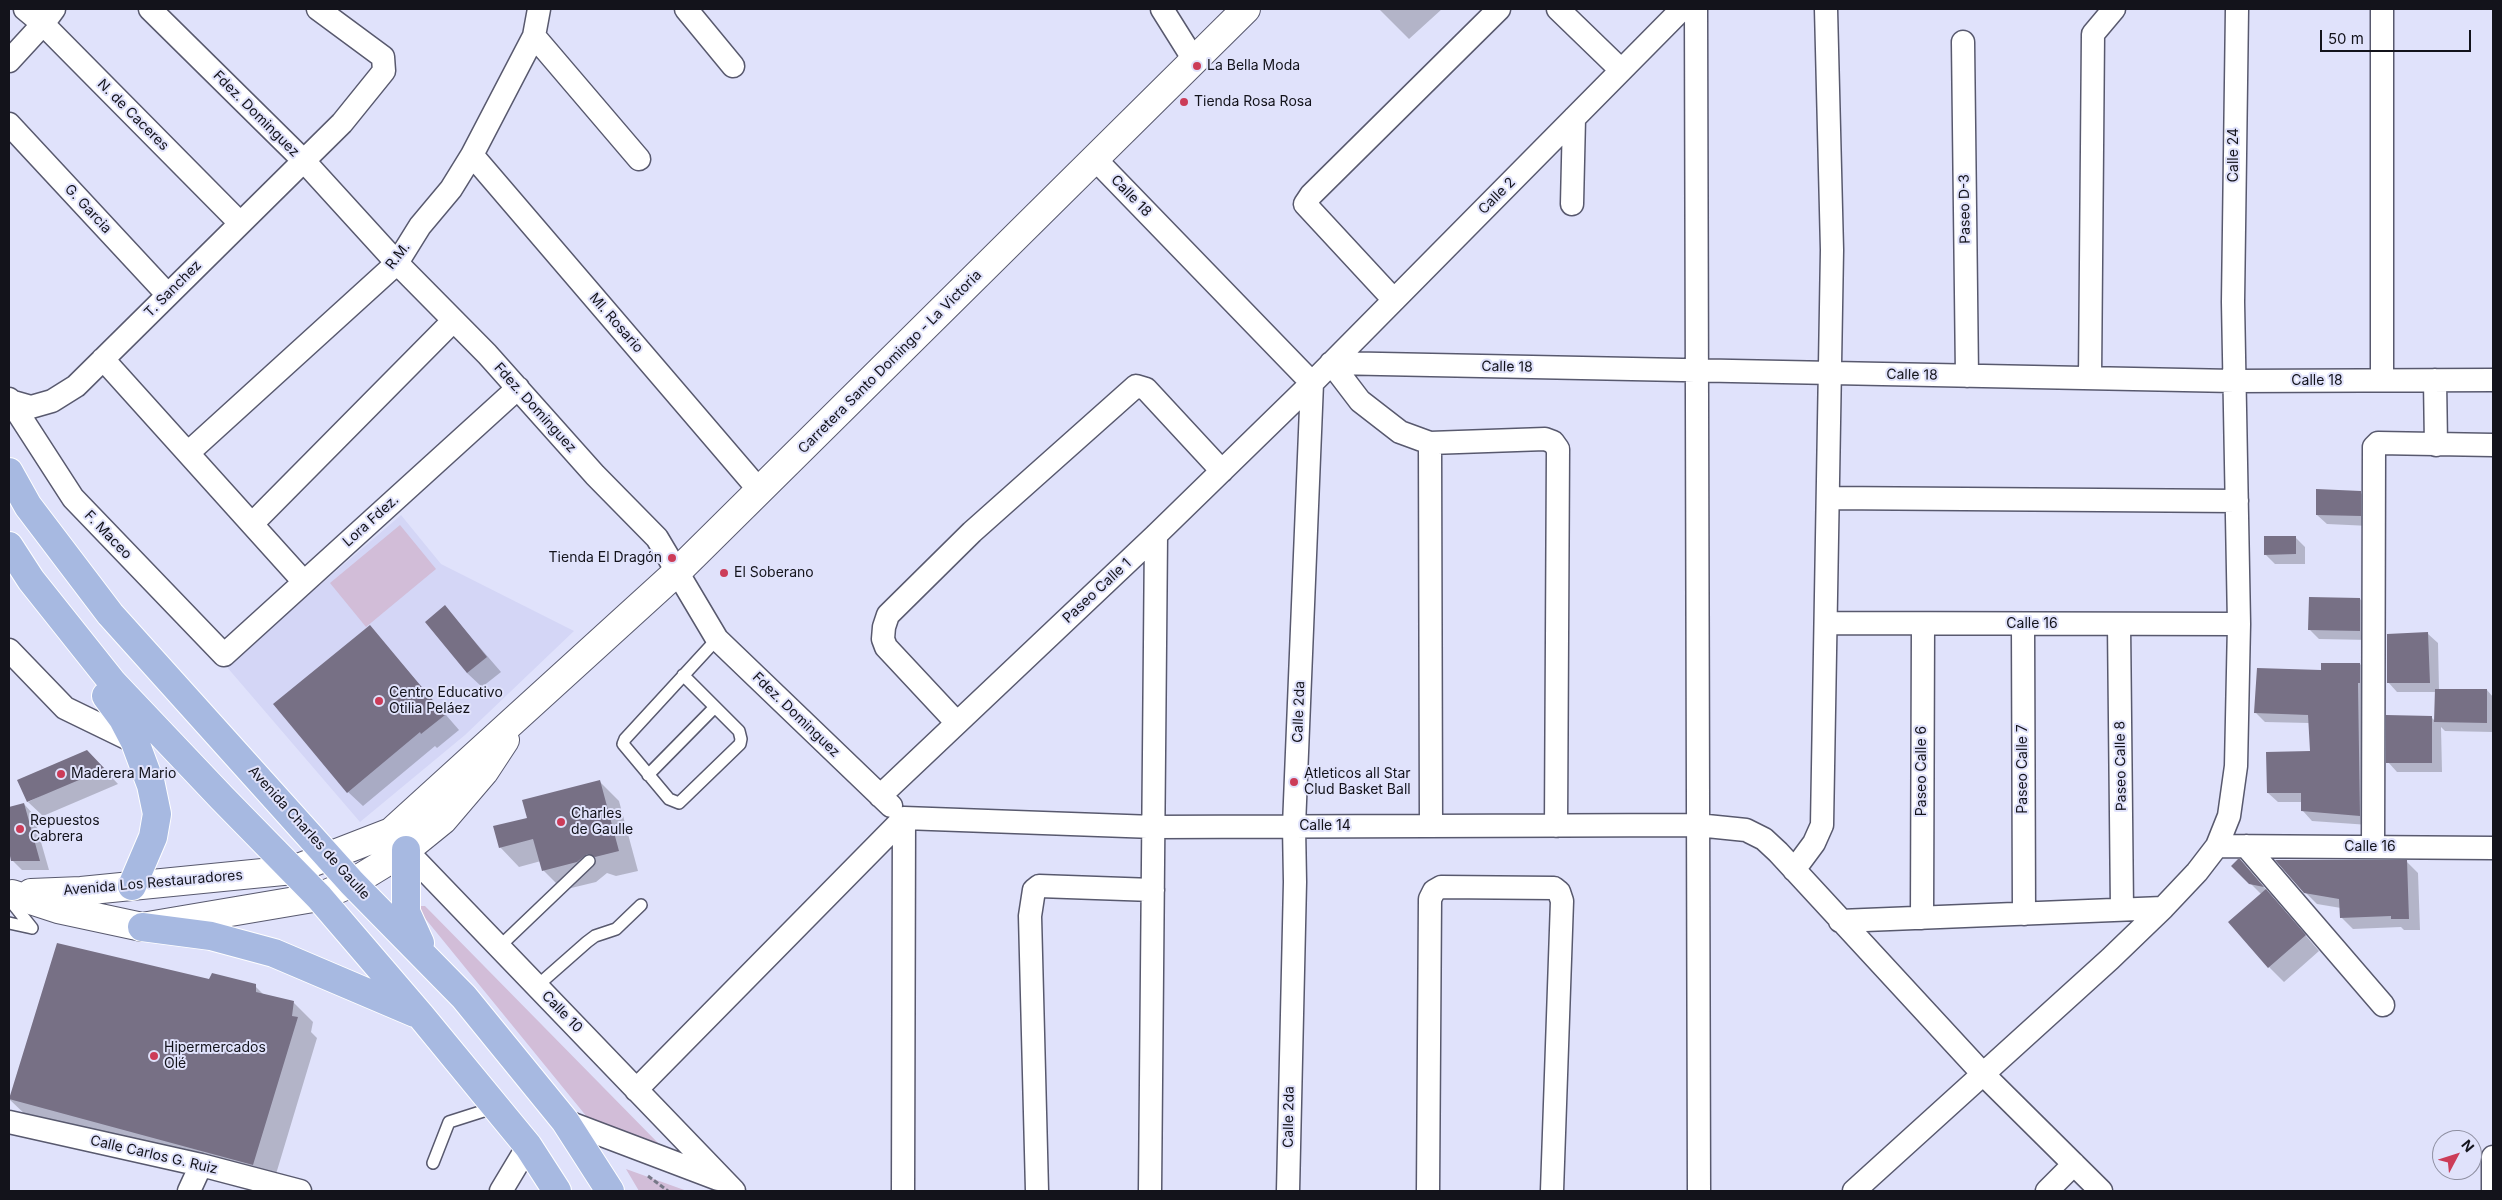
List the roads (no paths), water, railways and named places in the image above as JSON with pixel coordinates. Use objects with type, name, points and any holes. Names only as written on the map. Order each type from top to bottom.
[{"type":"main road","name":"Carretera Santo Domingo - La Victoria","points":[[293,870],[330,856],[398,841],[443,820],[484,772],[526,708],[678,571],[1246,9]]},
{"type":"main road","name":"Avenida Charles de Gaulle","points":[[9,472],[28,506],[110,614],[330,856],[352,883],[464,996],[565,1121],[610,1191]]},
{"type":"main road","points":[[9,546],[31,580],[113,684],[319,897],[421,1016],[528,1146],[557,1191]]},
{"type":"main road","points":[[31,580],[35,597],[123,718],[135,742],[151,785],[157,814],[153,837],[132,886]]},
{"type":"main road","name":"Carretera Santo Domingo - La Victoria","points":[[319,897],[352,883],[398,841]]},
{"type":"main road","points":[[398,841],[406,912],[426,958]]},
{"type":"main road","name":"Avenida Los Restauradores","points":[[10,896],[293,870]]},
{"type":"main road","name":"Avenida Los Restauradores","points":[[10,896],[58,909],[142,927],[319,897]]},
{"type":"main road","points":[[142,927],[212,936],[274,954],[421,1016]]},
{"type":"street","name":"N. de Caceres","points":[[25,9],[48,16],[240,223]]},
{"type":"street","name":"Fdez. Dominguez","points":[[150,9],[304,161],[397,263],[518,388],[595,474],[657,538],[717,639],[904,818]]},
{"type":"street","name":"T. Sanchez","points":[[9,400],[32,406],[52,401],[76,386],[342,123],[384,71],[383,57],[318,9]]},
{"type":"street","name":"R.M.","points":[[190,452],[397,263],[420,226],[451,189],[472,154],[534,36],[539,9]]},
{"type":"street","points":[[1162,9],[1194,60]]},
{"type":"street","points":[[1394,300],[1305,204],[1311,195],[1499,9]]},
{"type":"street","points":[[1558,9],[1621,70]]},
{"type":"street","name":"Calle 2","points":[[1312,383],[1682,9]]},
{"type":"street","points":[[1696,9],[1699,1191]]},
{"type":"street","points":[[1826,9],[1832,250],[1822,825],[1814,843],[1794,870],[1983,1074],[2101,1191]]},
{"type":"street","points":[[2090,378],[2093,34],[2114,9]]},
{"type":"street","name":"Calle 24","points":[[1854,1191],[2163,908],[2217,846],[2229,816],[2236,766],[2239,624],[2233,302],[2234,85],[2237,9]]},
{"type":"street","points":[[2382,9],[2382,380]]},
{"type":"street","points":[[693,12],[733,66]]},
{"type":"street","points":[[9,61],[48,16]]},
{"type":"street","points":[[534,36],[639,159]]},
{"type":"street","name":"Paseo D-3","points":[[1964,42],[1967,376]]},
{"type":"street","points":[[1572,204],[1574,118]]},
{"type":"street","name":"G. Garcia","points":[[9,124],[167,294]]},
{"type":"street","name":"Ml. Rosario","points":[[472,154],[760,491]]},
{"type":"street","name":"Calle 18","points":[[1095,159],[1312,383]]},
{"type":"street","points":[[254,524],[453,321]]},
{"type":"street","points":[[103,359],[190,452],[304,582]]},
{"type":"street","points":[[1331,363],[1360,401],[1400,432],[1430,443],[1544,439],[1553,442],[1558,449],[1556,826]]},
{"type":"street","name":"Calle 18","points":[[1331,363],[2234,381],[2493,380]]},
{"type":"street","points":[[2435,380],[2436,445]]},
{"type":"street","name":"Paseo Calle 1","points":[[880,796],[1156,536],[1312,383]]},
{"type":"street","name":"Calle 2da","points":[[1288,1191],[1295,892],[1294,826],[1312,383]]},
{"type":"street","points":[[957,723],[886,648],[883,639],[888,615],[972,532],[1136,386],[1146,389],[1222,471]]},
{"type":"street","name":"Lora Fdez.","points":[[224,655],[518,388]]},
{"type":"street","name":"F. Maceo","points":[[9,400],[73,498],[224,655]]},
{"type":"street","points":[[1430,443],[1431,826]]},
{"type":"street","points":[[2374,847],[2374,447],[2378,443],[2493,445]]},
{"type":"street","points":[[1828,498],[2236,501]]},
{"type":"street","points":[[1150,1191],[1154,827],[1152,739],[1156,536]]},
{"type":"street","name":"Calle 16","points":[[1826,624],[2239,624]]},
{"type":"street","name":"Paseo Calle 6","points":[[1922,918],[1923,624]]},
{"type":"street","name":"Paseo Calle 7","points":[[2023,624],[2024,914]]},
{"type":"street","name":"Paseo Calle 8","points":[[2119,624],[2122,909]]},
{"type":"street","points":[[9,650],[65,708],[135,742]]},
{"type":"street","points":[[636,1090],[904,818]]},
{"type":"street","points":[[903,1191],[904,818]]},
{"type":"street","name":"Calle 14","points":[[904,818],[1154,827],[1697,825],[1746,830],[1764,840],[1794,870]]},
{"type":"street","name":"Calle 10","points":[[398,841],[729,1186]]},
{"type":"street","name":"Calle 16","points":[[2217,846],[2493,848]]},
{"type":"street","points":[[2246,846],[2383,1005]]},
{"type":"street","points":[[1037,1191],[1030,916],[1034,890],[1039,886],[1153,890]]},
{"type":"street","points":[[1428,1191],[1430,899],[1434,891],[1440,887],[1460,887],[1554,888],[1559,892],[1562,901],[1552,1191]]},
{"type":"street","points":[[1840,921],[2163,908]]},
{"type":"street","points":[[565,1121],[729,1186]]},
{"type":"street","name":"Calle Carlos G. Ruiz","points":[[9,1122],[201,1165],[261,1187],[300,1191]]},
{"type":"street","points":[[500,1191],[528,1146]]},
{"type":"street","points":[[2493,1156],[2493,1191]]},
{"type":"street","points":[[2047,1191],[2074,1164]]},
{"type":"street","points":[[189,1191],[201,1165]]},
{"type":"lane","points":[[683,676],[740,732],[740,744],[685,800],[679,803],[670,799],[623,744],[683,676],[717,639]]},
{"type":"lane","points":[[648,775],[715,707]]},
{"type":"lane","points":[[499,947],[589,860]]},
{"type":"lane","points":[[9,923],[32,928],[10,896]]},
{"type":"lane","points":[[537,986],[586,942],[595,936],[616,929],[641,906]]},
{"type":"lane","points":[[433,1163],[449,1122],[496,1107]]},
{"type":"place","name":"La Bella Moda","points":[[1197,66]]},
{"type":"place","name":"Tienda Rosa Rosa","points":[[1184,102]]},
{"type":"place","name":"Tienda El Dragón","points":[[672,558]]},
{"type":"place","name":"El Soberano","points":[[724,573]]},
{"type":"place","name":"Centro Educativo Otilia Peláez","points":[[379,701]]},
{"type":"place","name":"Maderera Mario","points":[[61,774]]},
{"type":"place","name":"Atleticos all Star Clud Basket Ball","points":[[1294,782]]},
{"type":"place","name":"Charles de Gaulle","points":[[561,822]]},
{"type":"place","name":"Repuestos Cabrera","points":[[20,829]]},
{"type":"place","name":"Hipermercados Olé","points":[[154,1056]]}]
